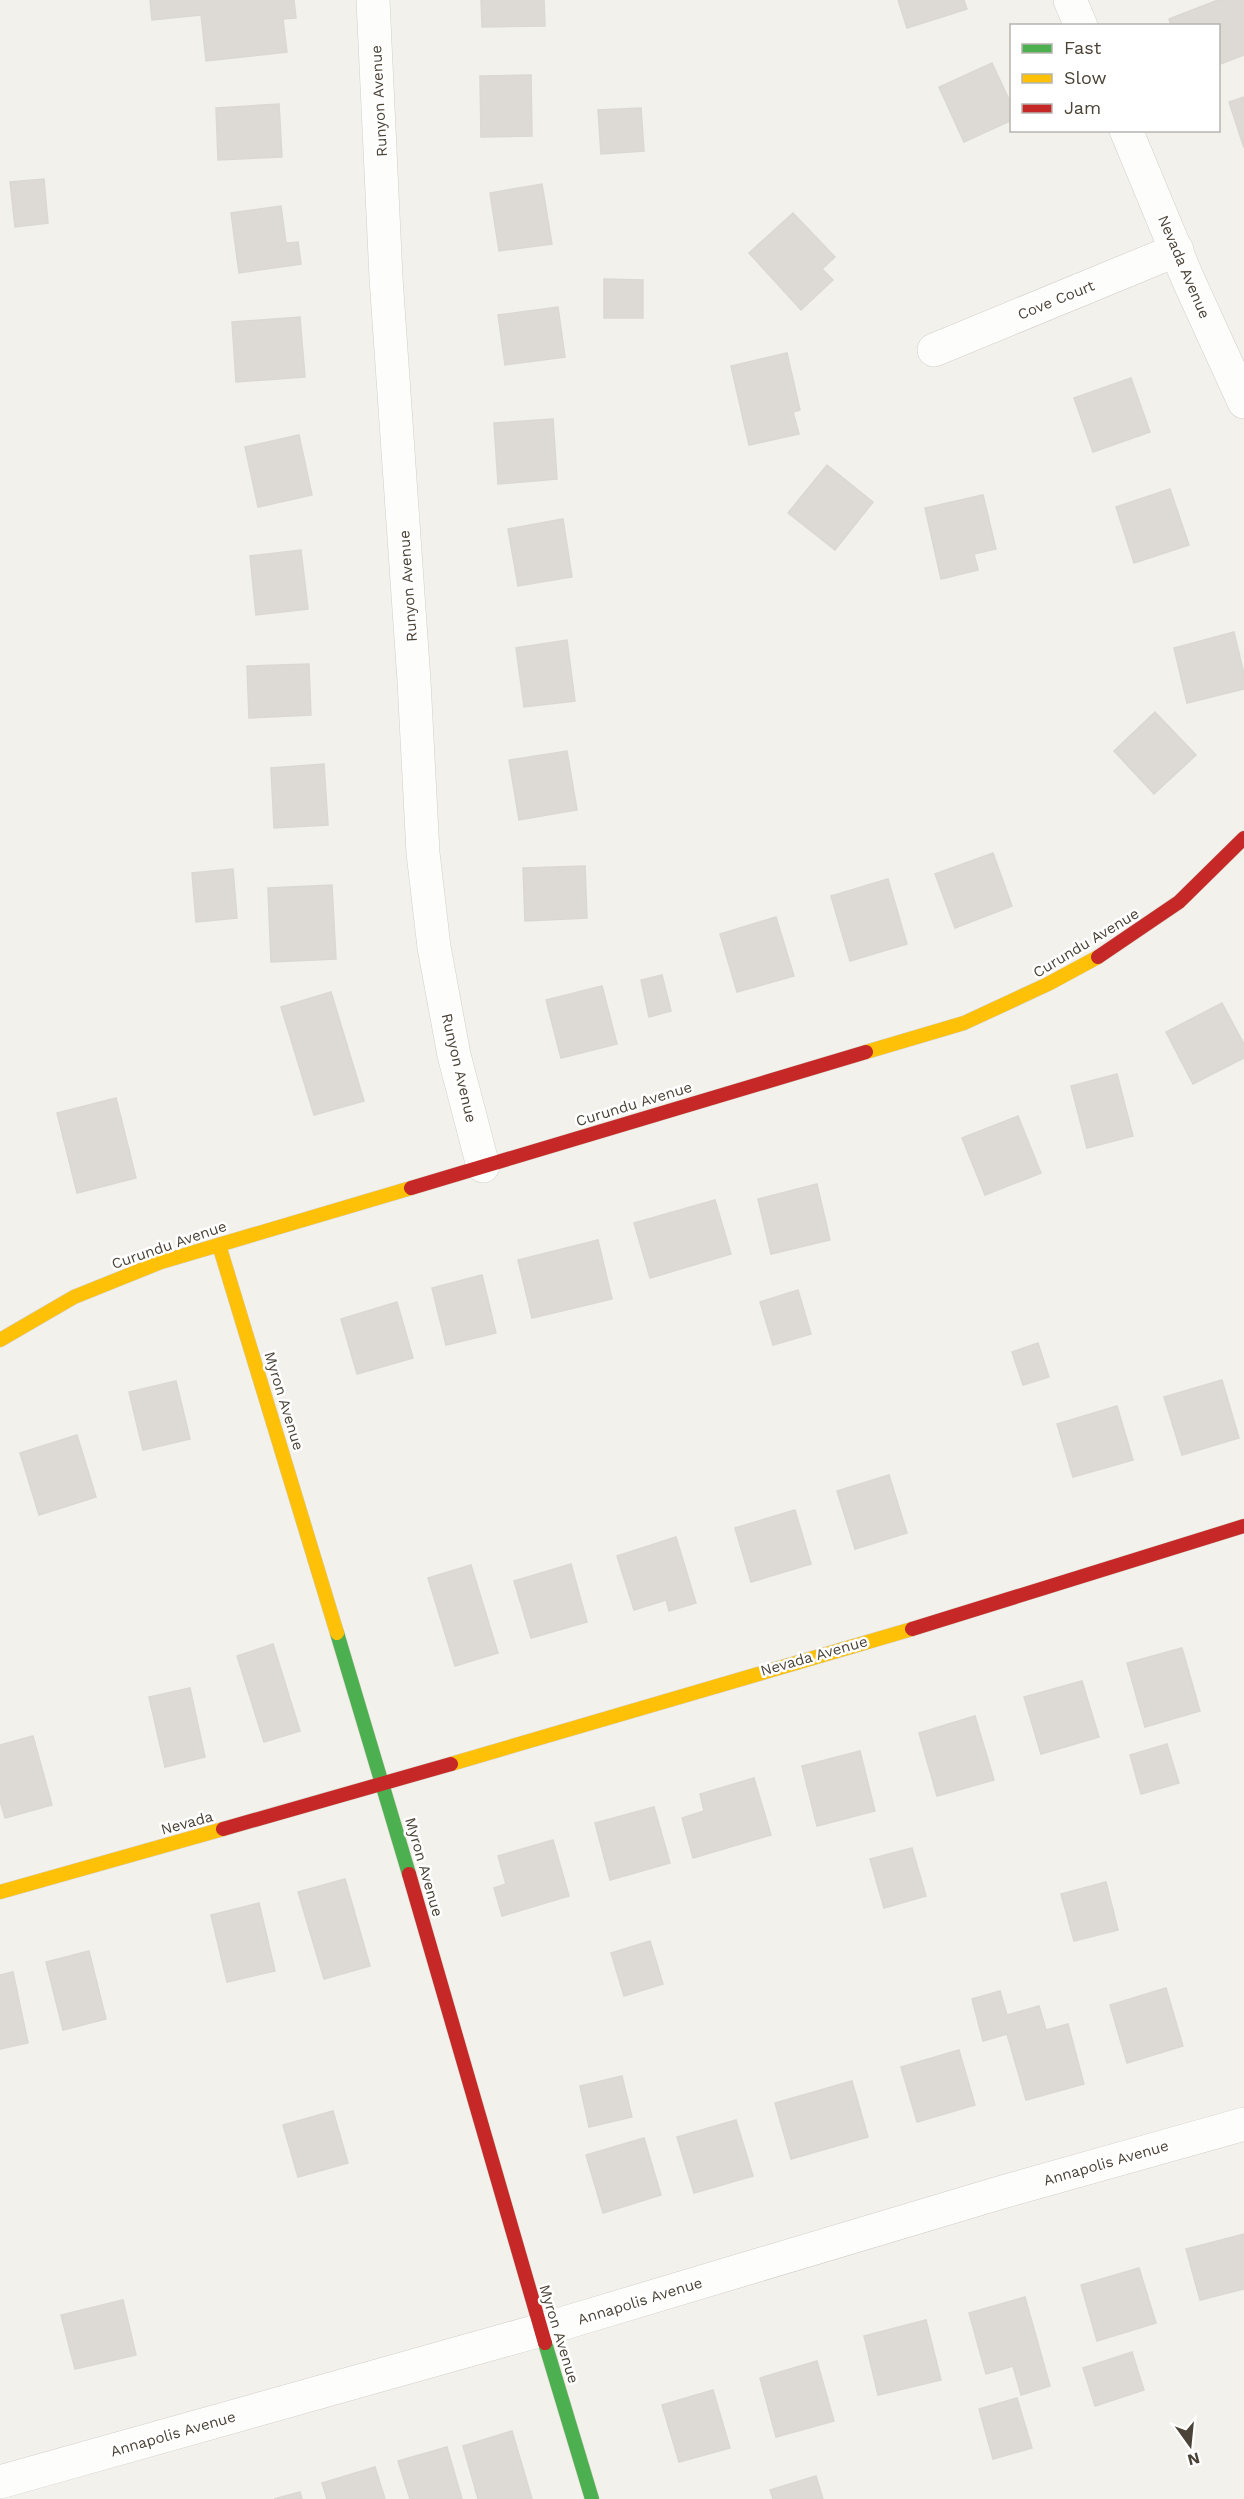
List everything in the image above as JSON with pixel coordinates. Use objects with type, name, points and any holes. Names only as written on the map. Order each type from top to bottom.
[{"type":"street","name":"Runyon Avenue","points":[[374,0],[386,278],[413,669],[423,853],[434,947],[452,1044],[483,1166]]},
{"type":"street","points":[[1070,0],[1080,24]]},
{"type":"street","name":"Nevada Avenue","points":[[1127,132],[1244,402]]},
{"type":"street","name":"Cove Court","points":[[934,350],[1177,250]]},
{"type":"street","name":"Curundu Avenue","points":[[0,1340],[74,1297],[161,1262],[975,1019],[1040,990],[1126,941],[1180,901],[1244,838]]},
{"type":"street","name":"Myron Avenue","points":[[219,1245],[383,1784],[540,2330],[592,2499]]},
{"type":"street","name":"Nevada Avenue","points":[[383,1784],[1244,1527]]},
{"type":"street","name":"Nevada","points":[[0,1892],[383,1784]]},
{"type":"street","name":"Annapolis Avenue","points":[[0,2482],[540,2330],[999,2193],[1244,2124]]},
{"type":"building","points":[[150,0],[294,0],[296,18],[283,19],[287,52],[206,61],[201,15],[152,20]]},
{"type":"building","points":[[481,0],[544,0],[545,26],[482,27]]},
{"type":"building","points":[[898,0],[964,0],[967,9],[907,28]]},
{"type":"building","points":[[1218,0],[1244,0],[1244,55],[1220,64],[1220,24],[1170,24],[1169,19]]},
{"type":"building","points":[[992,63],[1010,102],[1010,121],[964,142],[939,87]]},
{"type":"building","points":[[531,75],[532,136],[481,137],[480,76]]},
{"type":"building","points":[[1244,97],[1244,148],[1229,102]]},
{"type":"building","points":[[279,104],[282,157],[218,160],[216,108]]},
{"type":"building","points":[[641,108],[644,151],[601,154],[598,110]]},
{"type":"building","points":[[44,179],[48,223],[15,227],[10,182]]},
{"type":"building","points":[[542,184],[552,244],[499,251],[490,193]]},
{"type":"building","points":[[281,206],[286,243],[298,242],[301,264],[239,273],[231,213]]},
{"type":"building","points":[[793,213],[835,257],[822,269],[833,280],[801,310],[749,253]]},
{"type":"building","points":[[604,279],[643,280],[643,318],[604,318]]},
{"type":"building","points":[[558,307],[565,357],[505,365],[498,315]]},
{"type":"building","points":[[300,317],[305,377],[236,382],[232,322]]},
{"type":"building","points":[[787,353],[800,410],[793,412],[799,434],[749,445],[731,366]]},
{"type":"building","points":[[1131,378],[1150,432],[1093,452],[1074,398]]},
{"type":"building","points":[[553,419],[557,479],[498,484],[494,423]]},
{"type":"building","points":[[299,435],[312,495],[258,507],[245,447]]},
{"type":"building","points":[[827,465],[873,502],[835,550],[788,513]]},
{"type":"building","points":[[1170,489],[1189,545],[1134,563],[1116,507]]},
{"type":"building","points":[[983,495],[996,549],[974,554],[978,570],[941,579],[925,508]]},
{"type":"building","points":[[563,519],[572,577],[518,586],[508,529]]},
{"type":"building","points":[[301,550],[308,609],[256,615],[250,556]]},
{"type":"building","points":[[1234,632],[1244,674],[1244,689],[1187,703],[1174,648]]},
{"type":"building","points":[[567,640],[575,701],[524,707],[516,648]]},
{"type":"building","points":[[309,664],[311,715],[249,718],[247,666]]},
{"type":"building","points":[[1155,712],[1196,755],[1154,794],[1114,751]]},
{"type":"building","points":[[567,751],[577,810],[519,820],[509,760]]},
{"type":"building","points":[[324,764],[328,825],[274,828],[271,768]]},
{"type":"building","points":[[993,853],[1012,906],[955,928],[935,874]]},
{"type":"building","points":[[585,866],[587,918],[525,921],[523,868]]},
{"type":"building","points":[[233,869],[237,918],[196,922],[192,873]]},
{"type":"building","points":[[888,879],[907,944],[850,961],[831,896]]},
{"type":"building","points":[[332,885],[336,959],[271,962],[268,888]]},
{"type":"building","points":[[776,917],[794,976],[737,992],[720,934]]},
{"type":"building","points":[[662,975],[671,1011],[649,1017],[641,980]]},
{"type":"building","points":[[602,986],[617,1044],[561,1058],[546,1000]]},
{"type":"building","points":[[331,992],[364,1101],[314,1115],[281,1007]]},
{"type":"building","points":[[1222,1003],[1244,1044],[1244,1058],[1193,1084],[1166,1032]]},
{"type":"building","points":[[1117,1074],[1133,1136],[1087,1148],[1071,1086]]},
{"type":"building","points":[[116,1098],[136,1178],[77,1193],[57,1113]]},
{"type":"building","points":[[1018,1116],[1041,1173],[985,1195],[962,1138]]},
{"type":"building","points":[[817,1184],[830,1240],[771,1254],[758,1199]]},
{"type":"building","points":[[715,1200],[731,1254],[650,1278],[634,1223]]},
{"type":"building","points":[[598,1240],[612,1299],[532,1318],[518,1260]]},
{"type":"building","points":[[482,1275],[496,1333],[446,1345],[432,1288]]},
{"type":"building","points":[[798,1290],[811,1334],[773,1345],[760,1302]]},
{"type":"building","points":[[397,1302],[413,1358],[357,1374],[341,1319]]},
{"type":"building","points":[[1038,1343],[1049,1377],[1023,1385],[1012,1352]]},
{"type":"building","points":[[1222,1380],[1239,1438],[1182,1455],[1164,1397]]},
{"type":"building","points":[[176,1381],[190,1439],[143,1450],[129,1392]]},
{"type":"building","points":[[1117,1406],[1133,1460],[1073,1477],[1057,1424]]},
{"type":"building","points":[[77,1435],[96,1497],[39,1515],[20,1453]]},
{"type":"building","points":[[889,1475],[907,1533],[855,1549],[837,1491]]},
{"type":"building","points":[[795,1510],[811,1564],[751,1582],[735,1528]]},
{"type":"building","points":[[676,1537],[696,1603],[669,1611],[666,1600],[634,1610],[617,1556]]},
{"type":"building","points":[[571,1564],[587,1622],[531,1638],[514,1581]]},
{"type":"building","points":[[471,1565],[498,1653],[455,1666],[428,1578]]},
{"type":"building","points":[[273,1644],[300,1731],[264,1742],[237,1656]]},
{"type":"building","points":[[1182,1648],[1200,1711],[1145,1727],[1127,1663]]},
{"type":"building","points":[[1082,1681],[1099,1737],[1041,1754],[1024,1697]]},
{"type":"building","points":[[190,1688],[205,1757],[165,1767],[149,1697]]},
{"type":"building","points":[[975,1716],[994,1780],[937,1796],[919,1733]]},
{"type":"building","points":[[33,1736],[52,1805],[5,1818],[0,1801],[0,1745]]},
{"type":"building","points":[[1167,1744],[1179,1783],[1141,1794],[1130,1755]]},
{"type":"building","points":[[860,1751],[875,1811],[817,1826],[802,1766]]},
{"type":"building","points":[[754,1778],[771,1835],[693,1858],[682,1818],[704,1811],[700,1794]]},
{"type":"building","points":[[654,1807],[670,1863],[610,1880],[595,1823]]},
{"type":"building","points":[[553,1840],[569,1896],[502,1916],[494,1888],[506,1884],[498,1856]]},
{"type":"building","points":[[912,1848],[926,1896],[884,1908],[870,1859]]},
{"type":"building","points":[[345,1879],[370,1966],[324,1979],[298,1892]]},
{"type":"building","points":[[1106,1882],[1118,1930],[1074,1941],[1061,1894]]},
{"type":"building","points":[[259,1903],[275,1971],[227,1982],[211,1915]]},
{"type":"building","points":[[650,1941],[663,1984],[624,1996],[611,1953]]},
{"type":"building","points":[[89,1951],[106,2019],[63,2030],[46,1962]]},
{"type":"building","points":[[13,1972],[28,2043],[0,2049],[0,1975]]},
{"type":"building","points":[[1166,1988],[1183,2046],[1127,2063],[1110,2005]]},
{"type":"building","points":[[1000,1991],[1007,2015],[1039,2006],[1046,2030],[1068,2024],[1084,2084],[1026,2100],[1007,2034],[983,2041],[972,1999]]},
{"type":"building","points":[[959,2050],[975,2105],[917,2122],[901,2067]]},
{"type":"building","points":[[622,2076],[632,2117],[589,2127],[580,2086]]},
{"type":"building","points":[[852,2081],[868,2137],[791,2159],[775,2103]]},
{"type":"building","points":[[333,2111],[348,2163],[298,2177],[283,2125]]},
{"type":"building","points":[[736,2120],[753,2176],[694,2193],[677,2137]]},
{"type":"building","points":[[644,2138],[661,2195],[603,2213],[586,2155]]},
{"type":"building","points":[[1244,2234],[1244,2289],[1200,2300],[1186,2249]]},
{"type":"building","points":[[1139,2268],[1156,2323],[1097,2341],[1081,2285]]},
{"type":"building","points":[[1025,2297],[1050,2386],[1021,2395],[1013,2366],[986,2374],[969,2313]]},
{"type":"building","points":[[123,2300],[136,2355],[75,2369],[61,2315]]},
{"type":"building","points":[[926,2320],[941,2380],[878,2395],[864,2336]]},
{"type":"building","points":[[1132,2352],[1144,2390],[1095,2406],[1083,2368]]},
{"type":"building","points":[[817,2361],[834,2421],[776,2437],[760,2378]]},
{"type":"building","points":[[713,2390],[730,2448],[679,2462],[662,2405]]},
{"type":"building","points":[[1017,2398],[1032,2448],[993,2459],[979,2409]]},
{"type":"building","points":[[512,2431],[532,2499],[478,2499],[463,2446]]},
{"type":"building","points":[[447,2447],[462,2499],[410,2499],[398,2461]]},
{"type":"building","points":[[375,2467],[385,2499],[327,2499],[322,2483]]},
{"type":"building","points":[[816,2476],[823,2499],[773,2499],[770,2490]]},
{"type":"building","points":[[300,2492],[302,2499],[274,2499]]},
{"type":"traffic: fast","points":[[337,1633],[409,1874]]},
{"type":"traffic: fast","points":[[545,2343],[592,2499]]},
{"type":"traffic: slow","points":[[866,1052],[964,1023],[1048,984],[1098,957]]},
{"type":"traffic: slow","points":[[0,1340],[74,1297],[161,1262],[411,1188]]},
{"type":"traffic: slow","points":[[219,1245],[337,1633]]},
{"type":"traffic: slow","points":[[451,1764],[912,1629]]},
{"type":"traffic: slow","points":[[0,1892],[223,1829]]},
{"type":"traffic: jam","points":[[1098,957],[1179,902],[1244,838]]},
{"type":"traffic: jam","points":[[411,1188],[866,1052]]},
{"type":"traffic: jam","points":[[912,1629],[1244,1526]]},
{"type":"traffic: jam","points":[[223,1829],[451,1764]]},
{"type":"traffic: jam","points":[[409,1874],[545,2343]]}]
